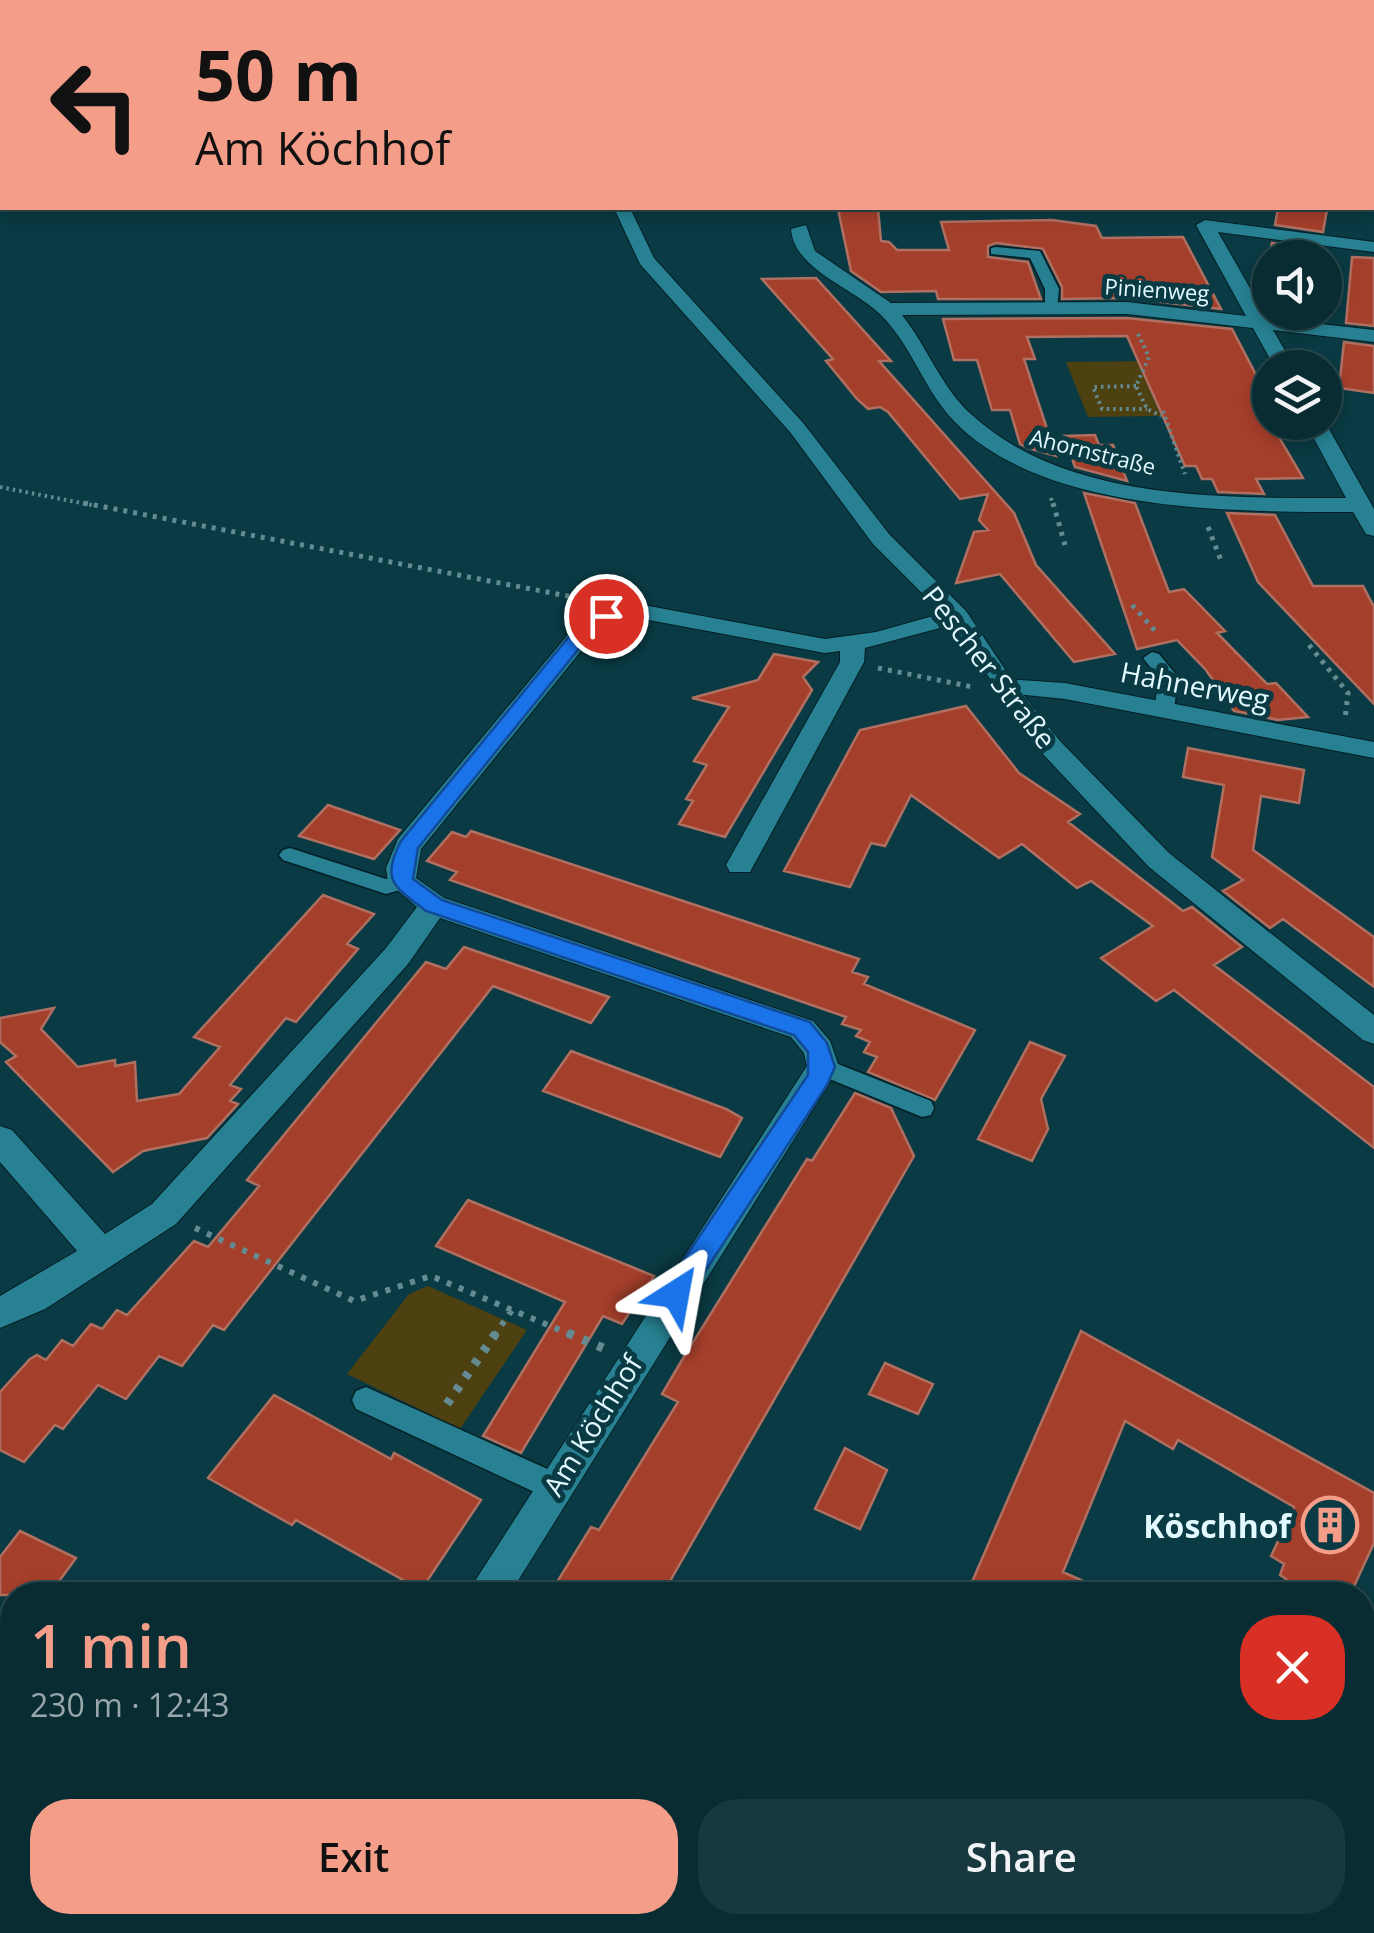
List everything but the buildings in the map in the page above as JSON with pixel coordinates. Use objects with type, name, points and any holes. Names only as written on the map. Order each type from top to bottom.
[{"type":"street","name":"Pescher Straße","points":[[623,210],[646,260],[797,428],[881,540],[958,616],[1004,688],[1051,746],[1158,860],[1374,1032]]},
{"type":"street","points":[[1252,309],[1205,225],[1320,240]]},
{"type":"street","name":"Ahornstraße","points":[[800,229],[801,244],[809,256],[886,309],[905,330],[926,372],[964,420],[990,444],[1050,471],[1196,498],[1276,506],[1360,505]]},
{"type":"street","points":[[1342,243],[1374,247]]},
{"type":"street","name":"Pinienweg","points":[[886,309],[1127,308],[1252,320]]},
{"type":"street","name":"Pinienweg","points":[[1328,330],[1374,336]]},
{"type":"street","points":[[1325,440],[1374,530]]},
{"type":"street","points":[[823,1067],[819,1049],[802,1028],[434,905],[402,882],[400,868],[408,846],[584,631],[622,610],[801,645],[853,644],[958,616]]},
{"type":"street","points":[[740,865],[852,662],[853,644]]},
{"type":"street","name":"Hahnerweg","points":[[1004,688],[1065,691],[1374,750]]},
{"type":"street","points":[[0,1313],[102,1255],[164,1214],[396,956],[434,905]]},
{"type":"street","name":"Am Köchhof","points":[[494,1582],[632,1360],[823,1067]]},
{"type":"street","points":[[0,1139],[102,1255]]},
{"type":"lane","points":[[996,251],[1035,254],[1052,290],[1052,306]]},
{"type":"lane","points":[[1152,658],[1169,677],[1164,710]]},
{"type":"lane","points":[[290,855],[386,887],[402,882]]},
{"type":"lane","points":[[823,1067],[922,1108]]},
{"type":"lane","points":[[366,1400],[553,1486]]},
{"type":"path","points":[[1127,308],[1148,357],[1136,386],[1147,409]]},
{"type":"path","points":[[1136,386],[1093,386],[1102,409],[1162,413],[1196,498]]},
{"type":"path","points":[[1050,471],[1046,482],[1066,545]]},
{"type":"path","points":[[0,488],[590,600],[622,610]]},
{"type":"path","points":[[1309,645],[1348,694],[1342,744]]},
{"type":"path","points":[[164,1214],[354,1301],[431,1276],[632,1360]]},
{"type":"path","points":[[429,1430],[512,1310]]},
{"type":"shaded area","points":[[1155,361],[1169,391],[1150,391],[1161,416],[1088,417],[1066,362]]},
{"type":"shaded area","points":[[428,1286],[527,1330],[460,1429],[347,1374],[409,1294]]},
{"type":"place","name":"Köschhof","points":[[1330,1525]]},
{"type":"route","points":[[606,616],[584,631],[433,815],[408,846],[400,868],[402,882],[434,905],[802,1028],[819,1049],[823,1067],[818,1078],[676,1294]]}]
